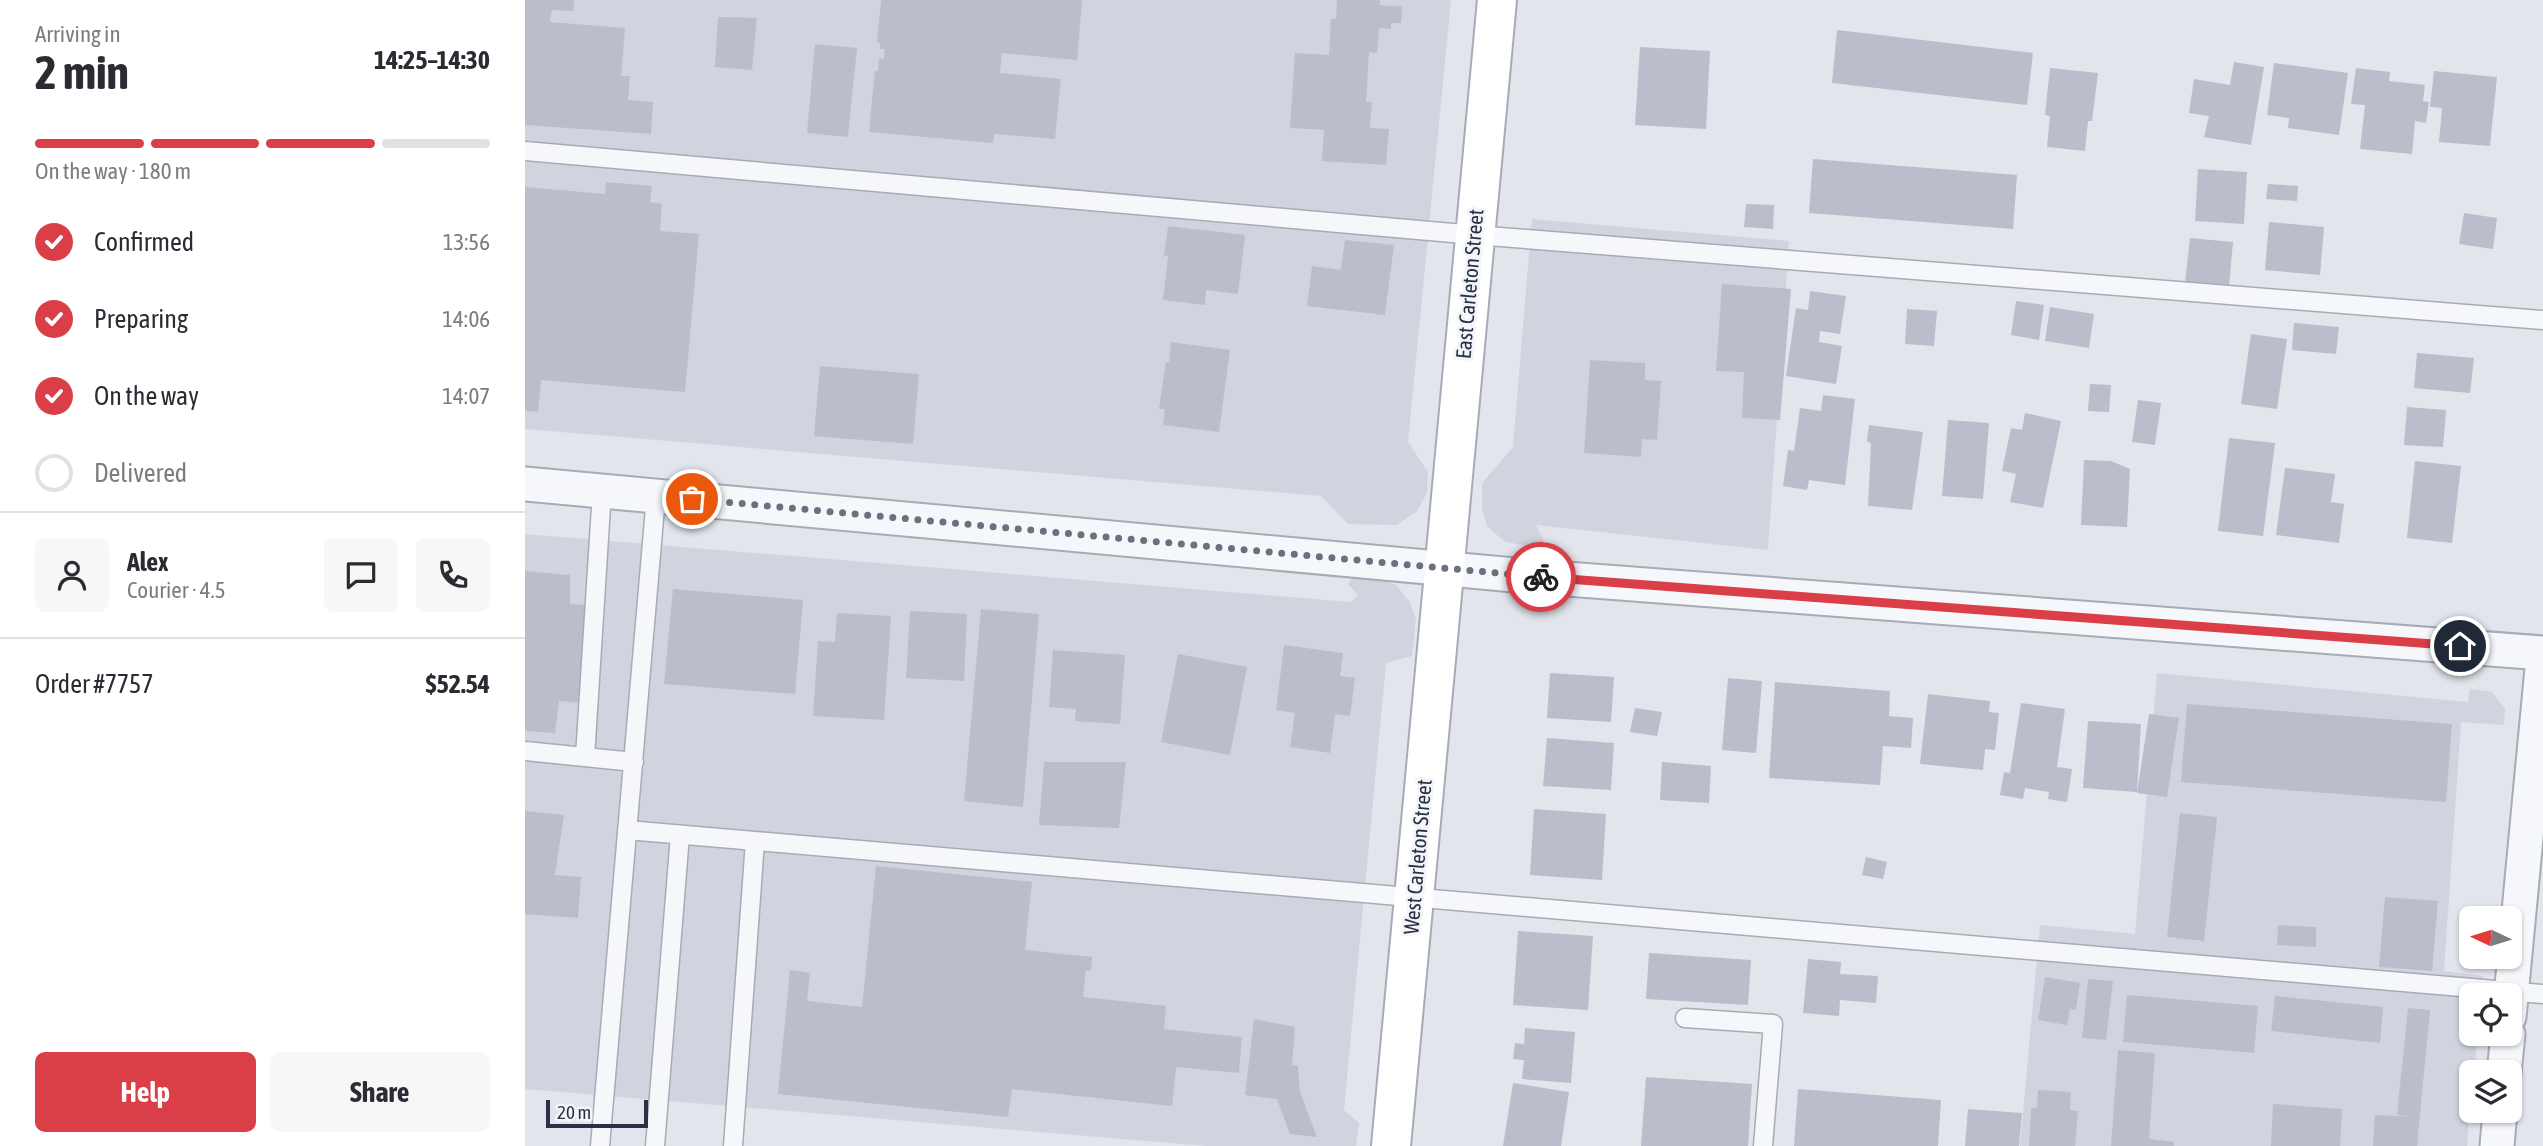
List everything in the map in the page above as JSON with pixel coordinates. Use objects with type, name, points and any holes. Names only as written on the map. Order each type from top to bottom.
[{"type":"street","name":"East Carleton Street","points":[[1444,568],[1497,0]]},
{"type":"street","points":[[525,484],[1444,568],[2543,653]]},
{"type":"street","name":"West Carleton Street","points":[[1391,1146],[1444,568]]},
{"type":"street","points":[[2522,985],[2543,659]]},
{"type":"street","points":[[2497,1146],[2499,1123]]},
{"type":"lane","points":[[525,151],[1475,235],[2543,320]]},
{"type":"lane","points":[[585,757],[603,491]]},
{"type":"lane","points":[[600,1146],[656,496]]},
{"type":"lane","points":[[525,751],[635,762]]},
{"type":"lane","points":[[627,830],[1414,898],[2459,995]]},
{"type":"lane","points":[[655,1146],[680,835]]},
{"type":"lane","points":[[733,1146],[755,841]]},
{"type":"lane","points":[[1685,1018],[1773,1024],[1763,1146]]},
{"type":"shaded area","points":[[525,0],[1451,0],[1408,442],[1428,472],[1427,493],[1417,511],[1397,525],[1348,524],[1321,496],[525,429]]},
{"type":"shaded area","points":[[1532,219],[1789,241],[1768,550],[1536,525],[1548,549],[1505,542],[1487,526],[1482,508],[1482,483],[1513,447]]},
{"type":"shaded area","points":[[525,534],[1351,602],[1358,595],[1348,584],[1351,579],[1379,579],[1396,585],[1409,601],[1416,619],[1412,656],[1386,663],[1344,1110],[1359,1123],[1356,1146],[1207,1146],[525,1089]]},
{"type":"shaded area","points":[[2157,673],[2468,702],[2470,689],[2492,692],[2505,709],[2504,725],[2461,722],[2444,971],[2483,976],[2482,983],[2459,983],[2459,1046],[2477,1046],[2475,1060],[2459,1060],[2459,1123],[2468,1123],[2467,1146],[2020,1146],[2040,925],[2135,934]]},
{"type":"building","points":[[525,0],[574,0],[573,11],[552,10],[550,22],[625,28],[621,76],[630,76],[628,100],[653,102],[651,134],[525,125]]},
{"type":"building","points":[[881,0],[1082,0],[1077,60],[1002,53],[1000,73],[1061,79],[1055,139],[994,134],[993,143],[869,132],[875,71],[878,71],[879,58],[884,59],[885,49],[880,49],[880,43],[877,42]]},
{"type":"building","points":[[1337,0],[1380,0],[1380,5],[1402,7],[1401,23],[1391,23],[1391,29],[1379,28],[1377,53],[1369,52],[1366,102],[1372,102],[1370,128],[1389,129],[1386,165],[1322,161],[1324,130],[1290,128],[1295,53],[1329,55],[1331,19],[1336,19]]},
{"type":"building","points":[[718,17],[757,18],[752,70],[715,67]]},
{"type":"building","points":[[1837,30],[2033,53],[2027,105],[1832,83]]},
{"type":"building","points":[[815,44],[857,48],[848,137],[807,133]]},
{"type":"building","points":[[1640,47],[1710,51],[1706,129],[1635,125]]},
{"type":"building","points":[[2234,62],[2264,67],[2251,145],[2204,137],[2209,116],[2189,113],[2194,79],[2230,85]]},
{"type":"building","points":[[2274,63],[2348,73],[2339,135],[2288,128],[2289,118],[2267,115]]},
{"type":"building","points":[[2050,68],[2098,73],[2085,151],[2047,147],[2050,116],[2045,115]]},
{"type":"building","points":[[2356,68],[2390,72],[2389,81],[2425,85],[2423,101],[2429,102],[2426,123],[2415,121],[2412,154],[2360,149],[2365,105],[2351,104]]},
{"type":"building","points":[[2434,71],[2497,77],[2490,146],[2439,142],[2442,108],[2430,107]]},
{"type":"building","points":[[1813,159],[2017,175],[2013,229],[1809,213]]},
{"type":"building","points":[[2198,169],[2247,172],[2244,224],[2195,221]]},
{"type":"building","points":[[606,182],[652,186],[650,202],[662,204],[660,231],[699,234],[685,392],[541,380],[538,412],[525,411],[525,187],[605,194]]},
{"type":"building","points":[[2268,184],[2298,186],[2297,201],[2266,199]]},
{"type":"building","points":[[1746,204],[1774,205],[1773,229],[1744,227]]},
{"type":"building","points":[[2464,213],[2497,218],[2493,249],[2459,244]]},
{"type":"building","points":[[2269,222],[2324,227],[2320,275],[2265,270]]},
{"type":"building","points":[[1168,226],[1245,235],[1238,294],[1206,290],[1205,305],[1163,300]]},
{"type":"building","points":[[2190,238],[2233,242],[2229,287],[2185,283]]},
{"type":"building","points":[[1345,240],[1394,245],[1385,315],[1307,306],[1312,266],[1341,270]]},
{"type":"building","points":[[1722,284],[1791,289],[1780,420],[1742,418],[1744,372],[1716,371]]},
{"type":"building","points":[[1810,291],[1846,296],[1840,334],[1820,331],[1819,342],[1842,346],[1836,384],[1786,376],[1796,308],[1808,310]]},
{"type":"building","points":[[2016,301],[2044,305],[2039,340],[2011,335]]},
{"type":"building","points":[[2050,307],[2094,314],[2089,348],[2045,341]]},
{"type":"building","points":[[1907,309],[1937,311],[1934,346],[1905,344]]},
{"type":"building","points":[[2294,323],[2339,327],[2336,354],[2292,350]]},
{"type":"building","points":[[2251,334],[2287,339],[2277,409],[2241,404]]},
{"type":"building","points":[[1171,342],[1230,350],[1219,432],[1163,425],[1165,409],[1159,409]]},
{"type":"building","points":[[2417,353],[2474,358],[2470,393],[2414,388]]},
{"type":"building","points":[[1590,360],[1645,363],[1645,380],[1661,381],[1657,440],[1642,439],[1641,457],[1584,453]]},
{"type":"building","points":[[820,366],[919,374],[913,444],[814,436]]},
{"type":"building","points":[[2090,384],[2111,385],[2109,412],[2088,411]]},
{"type":"building","points":[[1823,395],[1855,399],[1845,485],[1809,480],[1807,490],[1783,486],[1788,450],[1794,451],[1800,408],[1821,411]]},
{"type":"building","points":[[2138,400],[2161,403],[2155,445],[2132,442]]},
{"type":"building","points":[[2407,407],[2446,410],[2443,447],[2404,445]]},
{"type":"building","points":[[2025,413],[2061,421],[2043,508],[2010,502],[2016,474],[2002,471],[2011,428],[2022,430]]},
{"type":"building","points":[[1948,420],[1989,423],[1983,499],[1942,496]]},
{"type":"building","points":[[1869,425],[1923,432],[1912,510],[1868,506],[1871,444],[1867,441]]},
{"type":"building","points":[[2229,438],[2275,443],[2263,536],[2218,531]]},
{"type":"building","points":[[2084,460],[2111,461],[2130,469],[2127,527],[2081,525]]},
{"type":"building","points":[[2415,461],[2461,466],[2452,543],[2407,538]]},
{"type":"building","points":[[2285,468],[2335,474],[2331,502],[2344,504],[2339,543],[2276,535]]},
{"type":"building","points":[[525,571],[570,575],[570,604],[588,605],[579,703],[559,701],[555,733],[525,731]]},
{"type":"building","points":[[673,589],[803,600],[795,694],[664,684]]},
{"type":"building","points":[[981,609],[1039,614],[1023,807],[964,801]]},
{"type":"building","points":[[910,611],[967,614],[964,681],[906,678]]},
{"type":"building","points":[[837,613],[891,616],[884,720],[813,716],[818,641],[835,642]]},
{"type":"building","points":[[1284,645],[1343,653],[1340,676],[1355,678],[1350,716],[1335,714],[1330,753],[1290,747],[1295,713],[1276,710]]},
{"type":"building","points":[[1053,650],[1125,655],[1120,724],[1075,721],[1076,709],[1049,707]]},
{"type":"building","points":[[1178,654],[1247,667],[1230,755],[1161,742]]},
{"type":"building","points":[[1550,673],[1614,677],[1611,722],[1547,718]]},
{"type":"building","points":[[1728,678],[1762,681],[1756,753],[1722,750]]},
{"type":"building","points":[[1775,682],[1890,691],[1889,716],[1913,718],[1911,748],[1883,746],[1880,785],[1769,778]]},
{"type":"building","points":[[1928,694],[1990,701],[1989,712],[1999,713],[1995,750],[1985,749],[1983,770],[1920,764]]},
{"type":"building","points":[[2021,703],[2065,709],[2057,767],[2072,769],[2067,802],[2048,799],[2049,792],[2025,788],[2023,799],[2000,795],[2004,772],[2010,773]]},
{"type":"building","points":[[2187,704],[2452,724],[2446,802],[2181,782]]},
{"type":"building","points":[[1635,708],[1662,712],[1657,736],[1630,732]]},
{"type":"building","points":[[2149,714],[2179,718],[2167,797],[2137,793]]},
{"type":"building","points":[[2088,721],[2141,724],[2137,792],[2083,788]]},
{"type":"building","points":[[1547,738],[1614,743],[1611,790],[1543,786]]},
{"type":"building","points":[[1044,762],[1126,762],[1119,828],[1039,825]]},
{"type":"building","points":[[1662,762],[1711,766],[1709,803],[1660,800]]},
{"type":"building","points":[[1534,809],[1606,814],[1602,880],[1530,875]]},
{"type":"building","points":[[525,811],[564,815],[555,875],[581,877],[578,918],[525,914]]},
{"type":"building","points":[[2180,813],[2217,817],[2204,941],[2167,937]]},
{"type":"building","points":[[1866,857],[1887,862],[1883,879],[1862,875]]},
{"type":"building","points":[[876,866],[1032,882],[1025,950],[1092,957],[1091,971],[1086,970],[1083,997],[1166,1006],[1164,1029],[1242,1037],[1239,1073],[1176,1067],[1172,1106],[1012,1089],[1008,1117],[778,1094],[790,970],[810,973],[807,1001],[862,1007]]},
{"type":"building","points":[[2385,897],[2438,901],[2432,971],[2379,967]]},
{"type":"building","points":[[2278,925],[2316,927],[2316,947],[2277,945]]},
{"type":"building","points":[[1518,931],[1593,936],[1588,1010],[1513,1005]]},
{"type":"building","points":[[1649,953],[1751,960],[1748,1005],[1646,999]]},
{"type":"building","points":[[1808,959],[1841,962],[1840,974],[1878,976],[1876,1003],[1840,1000],[1839,1016],[1803,1013]]},
{"type":"building","points":[[2045,977],[2080,983],[2076,1010],[2070,1009],[2067,1025],[2038,1020]]},
{"type":"building","points":[[2088,979],[2113,981],[2106,1040],[2082,1038]]},
{"type":"building","points":[[2127,995],[2258,1006],[2254,1053],[2123,1042]]},
{"type":"building","points":[[2275,996],[2383,1007],[2380,1043],[2271,1031]]},
{"type":"building","points":[[2408,1008],[2430,1010],[2417,1146],[2373,1146],[2375,1115],[2416,1117],[2397,1115]]},
{"type":"building","points":[[1254,1019],[1295,1027],[1292,1065],[1298,1066],[1300,1092],[1317,1137],[1290,1134],[1277,1099],[1245,1095]]},
{"type":"building","points":[[1525,1028],[1575,1032],[1571,1083],[1522,1079],[1524,1060],[1513,1059],[1515,1043],[1524,1044]]},
{"type":"building","points":[[2118,1050],[2155,1053],[2149,1139],[2174,1142],[2174,1146],[2111,1146]]},
{"type":"building","points":[[1646,1077],[1752,1084],[1748,1146],[1641,1146]]},
{"type":"building","points":[[1513,1083],[1569,1092],[1561,1146],[1503,1146]]},
{"type":"building","points":[[1798,1089],[1941,1100],[1938,1146],[1794,1146]]},
{"type":"building","points":[[2038,1090],[2071,1092],[2070,1110],[2078,1111],[2075,1146],[2029,1146],[2031,1108],[2037,1108]]},
{"type":"building","points":[[2273,1104],[2342,1109],[2340,1146],[2271,1146]]},
{"type":"building","points":[[1968,1109],[2022,1113],[2019,1146],[1965,1146]]},
{"type":"way so far","points":[[692,499],[1541,577]]},
{"type":"route","points":[[1541,577],[2460,646]]}]
